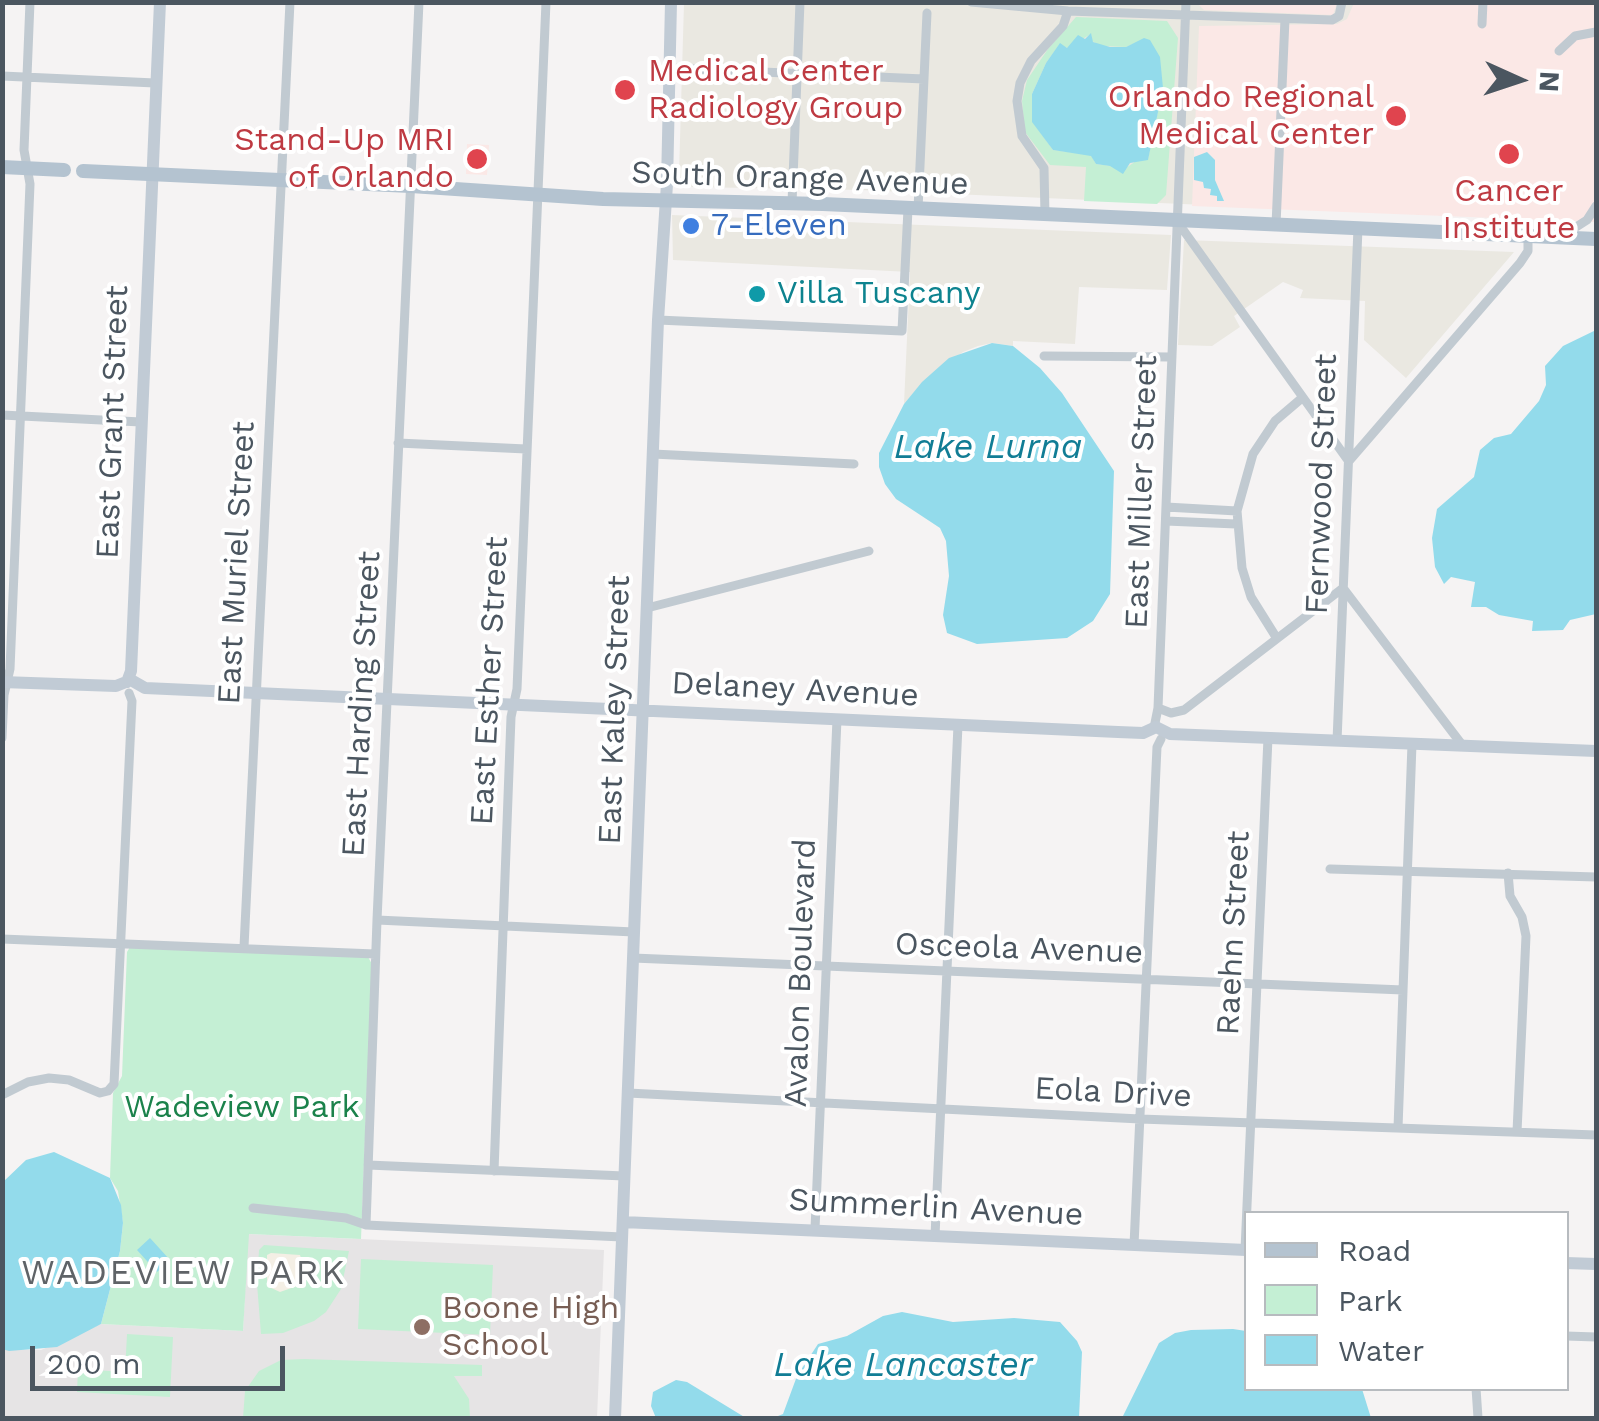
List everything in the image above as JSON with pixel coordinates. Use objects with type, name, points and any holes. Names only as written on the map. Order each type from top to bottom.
[{"type":"main road","name":"South Orange Avenue","points":[[2,168],[64,170]]},
{"type":"main road","name":"South Orange Avenue","points":[[83,171],[666,200],[1594,236]]},
{"type":"street","points":[[2,738],[30,184],[24,150],[30,2]]},
{"type":"street","name":"East Grant Street","points":[[2,1095],[28,1082],[49,1078],[69,1080],[94,1092],[108,1091],[116,1074],[160,2]]},
{"type":"street","name":"East Muriel Street","points":[[244,947],[290,2]]},
{"type":"street","name":"East Harding Street","points":[[366,1224],[376,920],[419,2]]},
{"type":"street","name":"East Esther Street","points":[[494,1171],[546,2]]},
{"type":"street","name":"East Kaley Street","points":[[622,1237],[671,2]]},
{"type":"street","points":[[792,204],[800,2]]},
{"type":"street","name":"East Miller Street","points":[[1134,1245],[1186,2]]},
{"type":"street","points":[[975,3],[1068,11],[1332,20],[1339,16],[1342,2]]},
{"type":"street","points":[[1482,24],[1483,2]]},
{"type":"street","points":[[1045,216],[1044,168],[1022,136],[1017,101],[1020,83],[1031,61],[1064,26],[1068,11]]},
{"type":"street","points":[[658,320],[902,331],[927,13]]},
{"type":"street","points":[[1276,225],[1284,19]]},
{"type":"street","points":[[1559,52],[1575,36],[1596,32]]},
{"type":"street","points":[[670,68],[924,79]]},
{"type":"street","points":[[2,76],[155,83]]},
{"type":"street","name":"South Orange Avenue","points":[[64,170],[83,171]]},
{"type":"street","points":[[1562,236],[1588,220],[1596,206]]},
{"type":"street","points":[[1178,221],[1349,461],[1520,263],[1528,251],[1528,234]]},
{"type":"street","name":"Fernwood Street","points":[[1336,741],[1358,228]]},
{"type":"street","points":[[1176,268],[1185,253],[1200,254]]},
{"type":"street","points":[[1044,356],[1172,358]]},
{"type":"street","points":[[1276,637],[1252,596],[1242,568],[1237,511],[1253,454],[1275,421],[1302,398]]},
{"type":"street","points":[[2,415],[141,422]]},
{"type":"street","points":[[398,442],[526,449]]},
{"type":"street","points":[[654,454],[854,464]]},
{"type":"street","points":[[1166,507],[1237,511]]},
{"type":"street","points":[[1166,521],[1236,524]]},
{"type":"street","points":[[647,608],[869,551]]},
{"type":"street","points":[[1157,732],[1171,713],[1184,710],[1343,588],[1463,746]]},
{"type":"street","name":"Delaney Avenue","points":[[5,682],[1596,751]]},
{"type":"street","name":"Avalon Boulevard","points":[[815,1229],[837,719]]},
{"type":"street","points":[[935,1236],[958,725]]},
{"type":"street","name":"Raehn Street","points":[[1248,1211],[1268,738]]},
{"type":"street","points":[[1398,1128],[1412,744]]},
{"type":"street","points":[[1330,870],[1596,877]]},
{"type":"street","points":[[1508,873],[1510,896],[1522,917],[1526,936],[1517,1132]]},
{"type":"street","points":[[376,920],[634,932]]},
{"type":"street","points":[[2,939],[375,954]]},
{"type":"street","name":"Osceola Avenue","points":[[633,958],[1404,990]]},
{"type":"street","name":"Eola Drive","points":[[628,1093],[1251,1124],[1596,1135]]},
{"type":"street","points":[[368,1165],[624,1176]]},
{"type":"street","points":[[253,1208],[346,1218],[366,1224],[622,1237],[614,1418]]},
{"type":"street","name":"Summerlin Avenue","points":[[623,1222],[1244,1250]]},
{"type":"street","points":[[1569,1263],[1596,1264]]},
{"type":"street","points":[[1569,1336],[1596,1337]]},
{"type":"street","points":[[1476,1391],[1478,1418]]},
{"type":"shaded area","points":[[684,3],[1596,3],[1596,222],[861,190],[692,187],[681,182],[679,174]]},
{"type":"shaded area","points":[[1337,3],[1333,15],[1204,10],[1198,4]]},
{"type":"shaded area","name":"Orlando Regional Medical Center","points":[[1354,3],[1596,3],[1596,222],[1192,206],[1199,26],[1337,24],[1347,19]]},
{"type":"shaded area","name":"Stand-Up MRI of Orlando","points":[[467,144],[489,145],[487,175],[466,174]]},
{"type":"shaded area","points":[[672,215],[1171,235],[1167,290],[1079,287],[1075,344],[1013,341],[1013,346],[978,346],[963,352],[923,382],[904,404],[910,272],[673,260]]},
{"type":"shaded area","points":[[1184,240],[1514,252],[1406,378],[1364,340],[1365,301],[1300,298],[1303,290],[1283,282],[1234,316],[1240,327],[1212,346],[1178,345]]},
{"type":"shaded area","name":"Boone High School","points":[[248,1234],[604,1250],[597,1418],[3,1418],[2,1349],[41,1350],[101,1324],[243,1331]]},
{"type":"green space","points":[[1076,17],[1167,21],[1178,38],[1166,195],[1157,204],[1084,201],[1086,167],[1050,165],[1025,132],[1022,101],[1027,80]],"holes":[[[1091,34],[1092,41],[1101,46],[1126,47],[1135,43],[1158,111],[1148,159],[1139,159],[1126,168],[1096,164],[1091,155],[1053,150],[1033,122],[1032,94],[1059,45],[1067,48]]]},
{"type":"green space","name":"Wadeview Park","points":[[130,947],[368,957],[372,964],[361,1239],[249,1234],[243,1331],[101,1324],[120,1251],[123,1223],[118,1191],[110,1178],[113,1093],[122,1076]]},
{"type":"green space","points":[[264,1245],[349,1251],[341,1289],[326,1312],[283,1333],[261,1334],[257,1284],[259,1250]]},
{"type":"green space","points":[[361,1259],[493,1265],[490,1335],[358,1329]]},
{"type":"green space","points":[[127,1334],[173,1337],[170,1397],[77,1392],[78,1369],[125,1372]]},
{"type":"green space","points":[[281,1360],[482,1365],[482,1376],[454,1376],[469,1399],[470,1418],[243,1418],[245,1391],[259,1371]]},
{"type":"sand","points":[[267,1255],[300,1255],[305,1270],[297,1286],[280,1292],[267,1286]]},
{"type":"water","points":[[1091,33],[1093,42],[1110,47],[1126,47],[1144,38],[1150,40],[1160,57],[1163,88],[1148,160],[1130,163],[1123,174],[1096,164],[1091,156],[1053,150],[1032,122],[1032,94],[1046,63],[1060,43],[1067,48],[1078,35],[1085,39]]},
{"type":"water","points":[[1207,152],[1215,160],[1215,180],[1224,201],[1217,201],[1217,196],[1210,195],[1211,189],[1194,180],[1194,157]]},
{"type":"water","points":[[1596,330],[1596,614],[1570,620],[1563,630],[1532,631],[1533,621],[1499,615],[1486,607],[1471,607],[1475,582],[1451,577],[1444,584],[1435,567],[1432,538],[1437,509],[1474,477],[1480,450],[1494,438],[1511,434],[1539,401],[1546,385],[1545,366],[1563,346]]},
{"type":"water","name":"Lake Lurna","points":[[992,343],[1013,346],[1040,368],[1062,393],[1114,471],[1110,594],[1093,621],[1067,638],[977,644],[947,633],[943,615],[949,576],[946,541],[940,528],[896,499],[879,467],[879,453],[904,404],[922,382],[949,358]]},
{"type":"water","points":[[54,1152],[110,1178],[121,1205],[120,1251],[101,1324],[57,1347],[9,1351],[2,1349],[3,1182],[26,1160]]},
{"type":"water","points":[[150,1238],[170,1260],[157,1272],[137,1250]]},
{"type":"water","name":"Lake Lancaster","points":[[902,1312],[953,1322],[1014,1318],[1060,1322],[1082,1352],[1079,1418],[773,1418],[783,1414],[797,1376],[818,1344],[847,1336],[883,1316]]},
{"type":"water","name":"Lake Lancaster","points":[[1244,1331],[1244,1391],[1363,1391],[1371,1418],[1122,1418],[1159,1343],[1175,1333]]},
{"type":"water","name":"Lake Lancaster","points":[[676,1380],[687,1382],[746,1418],[656,1418],[651,1406],[653,1392]]},
{"type":"place","name":"Medical Center Radiology Group","points":[[625,90]]},
{"type":"place","name":"Orlando Regional Medical Center","points":[[1396,116]]},
{"type":"place","name":"Cancer Institute","points":[[1509,154]]},
{"type":"place","name":"Stand-Up MRI of Orlando","points":[[477,159]]},
{"type":"place","name":"7-Eleven","points":[[691,226]]},
{"type":"place","name":"Villa Tuscany","points":[[757,294]]},
{"type":"place","name":"Boone High School","points":[[422,1327]]},
{"type":"district","name":"WADEVIEW PARK","points":[[184,1274]]}]
